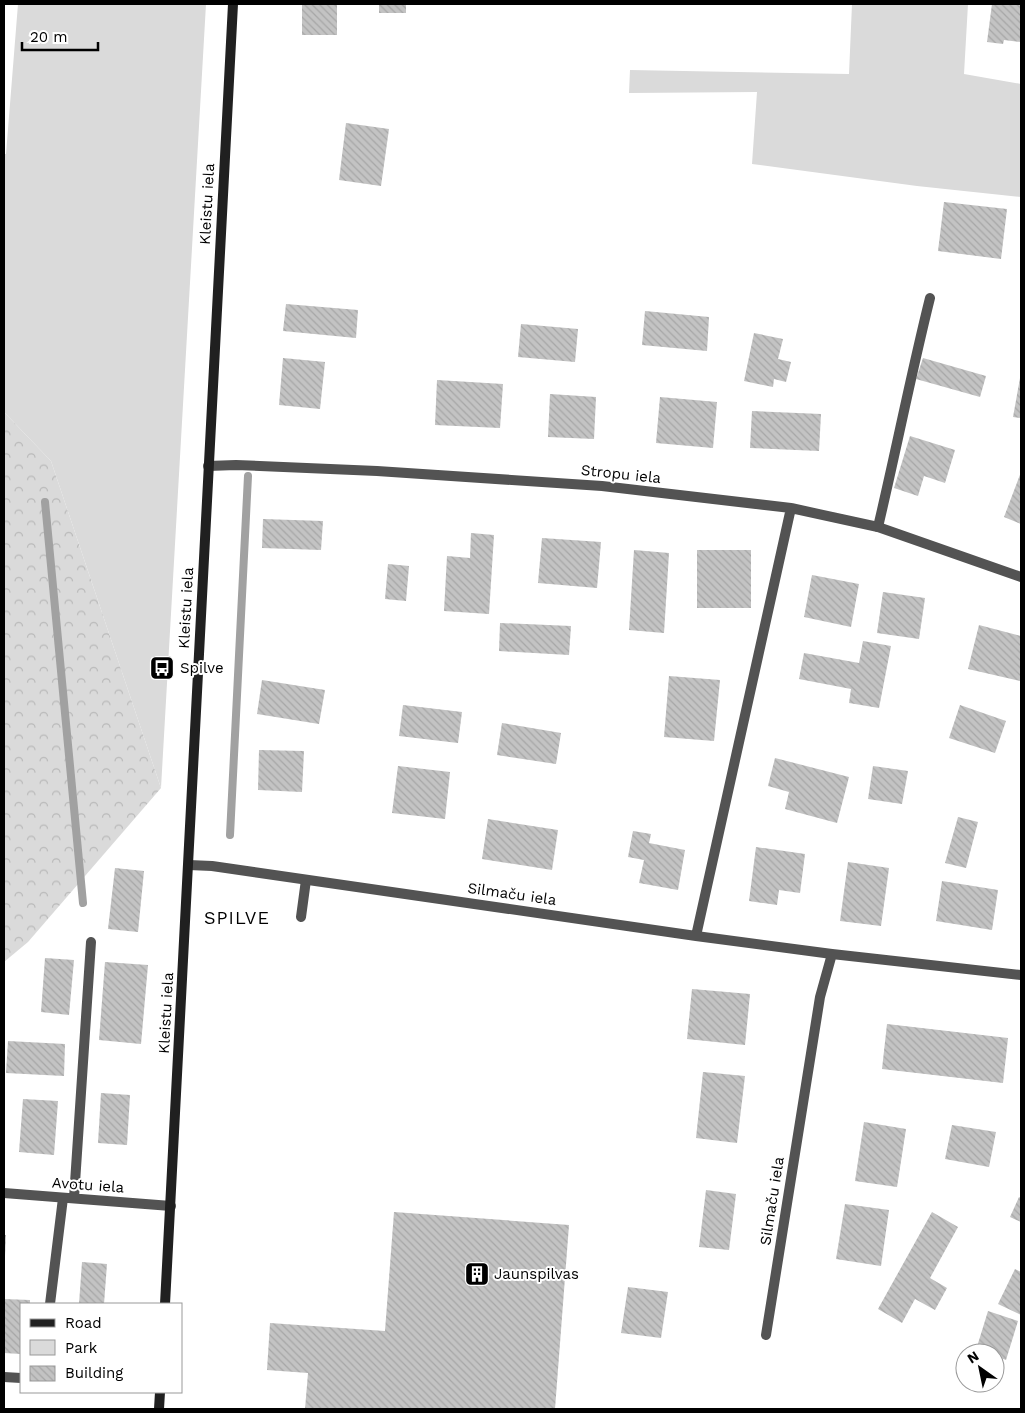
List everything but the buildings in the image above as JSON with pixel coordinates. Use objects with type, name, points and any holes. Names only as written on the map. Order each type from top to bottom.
[{"type":"street","name":"Kleistu iela","points":[[165,1303],[233,4]]},
{"type":"street","points":[[878,527],[901,430],[913,366],[930,298]]},
{"type":"street","name":"Stropu iela","points":[[208,466],[377,471],[592,485],[791,508],[878,527],[1021,577]]},
{"type":"street","points":[[696,936],[791,508]]},
{"type":"street","name":"Silmaču iela","points":[[189,865],[212,866],[832,954],[1021,975]]},
{"type":"street","points":[[301,917],[306,880]]},
{"type":"street","points":[[74,1198],[91,942]]},
{"type":"street","name":"Silmaču iela","points":[[766,1335],[820,997],[832,954]]},
{"type":"street","name":"Avotu iela","points":[[4,1193],[170,1206]]},
{"type":"street","points":[[50,1303],[62,1198]]},
{"type":"street","points":[[4,1377],[20,1378]]},
{"type":"street","points":[[159,1409],[160,1393]]},
{"type":"green space","points":[[18,4],[206,4],[161,788],[51,461],[4,412],[4,154],[6,154]]},
{"type":"green space","points":[[852,4],[968,4],[964,74],[1021,84],[1021,197],[917,186],[752,164],[757,92],[629,93],[630,70],[849,74]]},
{"type":"green space","points":[[4,412],[51,461],[161,788],[28,942],[4,962]]},
{"type":"waterway","points":[[230,835],[248,476]]},
{"type":"waterway","points":[[45,502],[83,903]]},
{"type":"place","name":"Spilve","points":[[162,668]]},
{"type":"place","name":"Jaunspilvas","points":[[477,1274]]},
{"type":"district","name":"SPILVE","points":[[237,917]]}]
